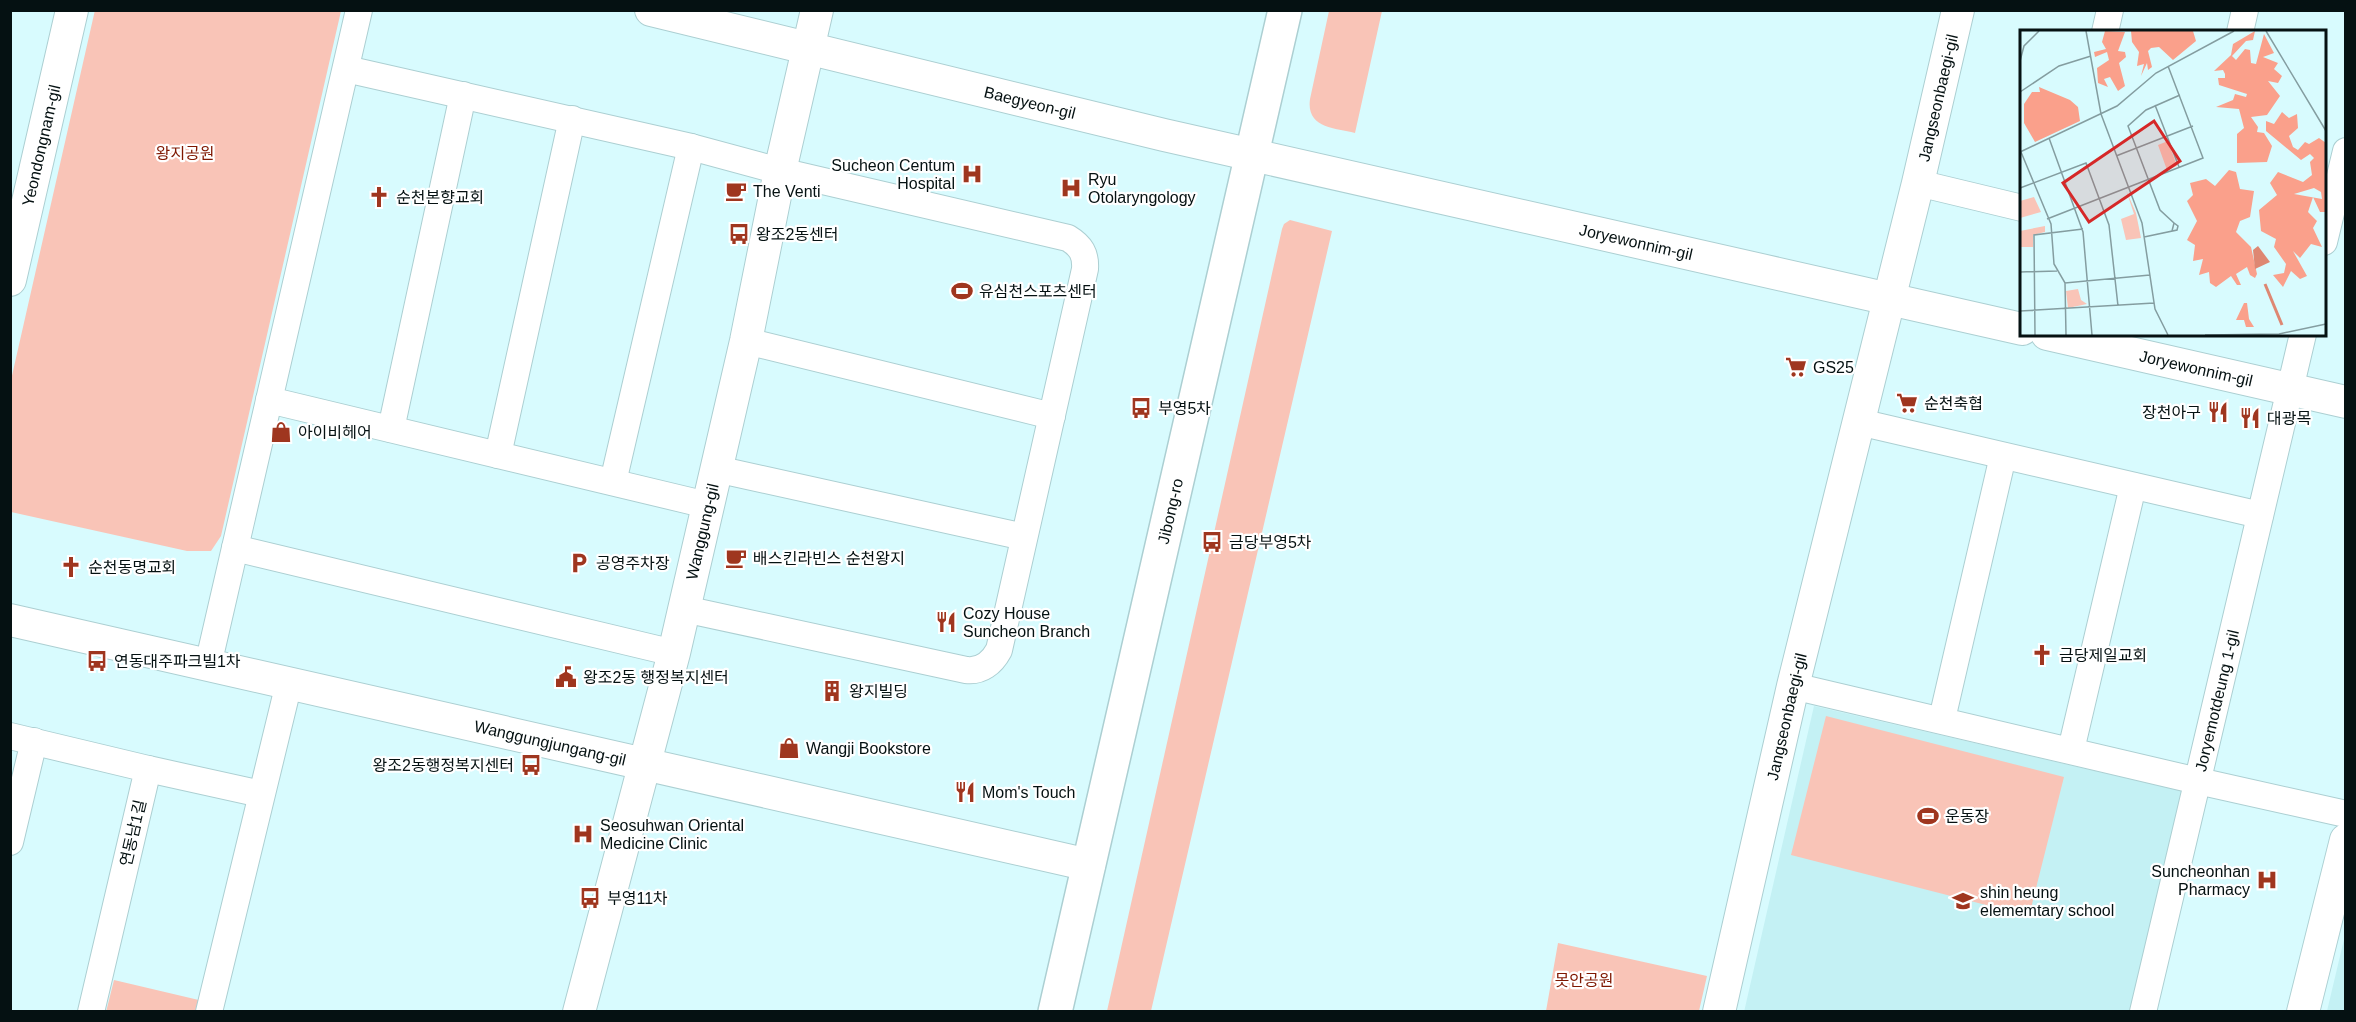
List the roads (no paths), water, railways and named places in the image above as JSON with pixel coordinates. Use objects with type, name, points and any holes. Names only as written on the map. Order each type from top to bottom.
[{"type":"main road","name":"Jibong-ro","points":[[1054,1011],[1285,10]]},
{"type":"street","name":"Yeondongnam-gil","points":[[10,280],[72,10]]},
{"type":"street","points":[[208,664],[359,10]]},
{"type":"street","name":"Baegyeon-gil","points":[[651,10],[1252,155]]},
{"type":"street","points":[[810,47],[817,10]]},
{"type":"street","name":"Jangseonbaegi-gil","points":[[1719,1011],[1793,686],[1918,183],[1958,10]]},
{"type":"street","points":[[2105,30],[2110,10]]},
{"type":"street","points":[[2240,30],[2245,10]]},
{"type":"street","name":"Wanggung-gil","points":[[579,1011],[674,653],[746,341],[780,171],[810,47]]},
{"type":"street","points":[[346,69],[572,119],[780,171],[1068,238],[1076,243],[1084,254],[1085,269],[999,650],[990,663],[977,670],[966,670],[684,609]]},
{"type":"street","points":[[391,429],[463,95]]},
{"type":"street","points":[[498,455],[572,119]]},
{"type":"street","points":[[613,482],[691,147]]},
{"type":"street","points":[[2326,238],[2346,152]]},
{"type":"street","name":"Joryewonnim-gil","points":[[1252,155],[2020,329]]},
{"type":"street","name":"Jangseonbaegi-gil","points":[[1918,183],[2020,208]]},
{"type":"street","name":"Joryewonnim-gil","points":[[2056,336],[2346,402]]},
{"type":"street","name":"Joryemotdeung 1-gil","points":[[2143,1011],[2303,336]]},
{"type":"street","points":[[746,341],[1052,416]]},
{"type":"street","points":[[269,400],[707,505]]},
{"type":"street","points":[[1859,422],[2260,515]]},
{"type":"street","points":[[1942,719],[2003,456]]},
{"type":"street","points":[[716,469],[1024,537]]},
{"type":"street","points":[[2071,750],[2133,486]]},
{"type":"street","points":[[235,548],[674,653]]},
{"type":"street","name":"Wanggungjungang-gil","points":[[10,620],[1089,865]]},
{"type":"street","points":[[209,1011],[289,683]]},
{"type":"street","points":[[1793,686],[1942,719],[2198,782],[2346,814]]},
{"type":"street","points":[[10,842],[22,739],[261,794]]},
{"type":"street","name":"연동남1길","points":[[91,1011],[148,769]]},
{"type":"street","points":[[2303,1011],[2346,840]]},
{"type":"place","name":"Sucheon Centum Hospital","points":[[972,174]]},
{"type":"place","name":"Ryu Otolaryngology","points":[[1071,188]]},
{"type":"place","name":"The Venti","points":[[736,191]]},
{"type":"place","name":"순천본향교회","points":[[379,197]]},
{"type":"place","name":"왕조2동센터","points":[[739,234]]},
{"type":"place","name":"유심천스포츠센터","points":[[962,291]]},
{"type":"place","name":"GS25","points":[[1796,367]]},
{"type":"place","name":"순천축협","points":[[1907,403]]},
{"type":"place","name":"부영5차","points":[[1141,408]]},
{"type":"place","name":"장천아구","points":[[2218,412]]},
{"type":"place","name":"대광목","points":[[2250,418]]},
{"type":"place","name":"아이비헤어","points":[[281,432]]},
{"type":"place","name":"금당부영5차","points":[[1212,542]]},
{"type":"place","name":"배스킨라빈스 순천왕지","points":[[736,558]]},
{"type":"place","name":"공영주차장","points":[[579,563]]},
{"type":"place","name":"순천동명교회","points":[[71,567]]},
{"type":"place","name":"Cozy House Suncheon Branch","points":[[946,622]]},
{"type":"place","name":"금당제일교회","points":[[2042,655]]},
{"type":"place","name":"연동대주파크빌1차","points":[[97,661]]},
{"type":"place","name":"왕조2동 행정복지센터","points":[[566,677]]},
{"type":"place","name":"왕지빌딩","points":[[832,691]]},
{"type":"place","name":"Wangji Bookstore","points":[[789,748]]},
{"type":"place","name":"왕조2동행정복지센터","points":[[531,765]]},
{"type":"place","name":"Mom's Touch","points":[[965,792]]},
{"type":"place","name":"운동장","points":[[1928,816]]},
{"type":"place","name":"Seosuhwan Oriental Medicine Clinic","points":[[583,834]]},
{"type":"place","name":"Suncheonhan Pharmacy","points":[[2267,880]]},
{"type":"place","name":"부영11차","points":[[590,898]]},
{"type":"place","name":"shin heung elememtary school","points":[[1963,901]]},
{"type":"park label","name":"왕지공원","points":[[185,153]]},
{"type":"park label","name":"못안공원","points":[[1584,980]]}]
